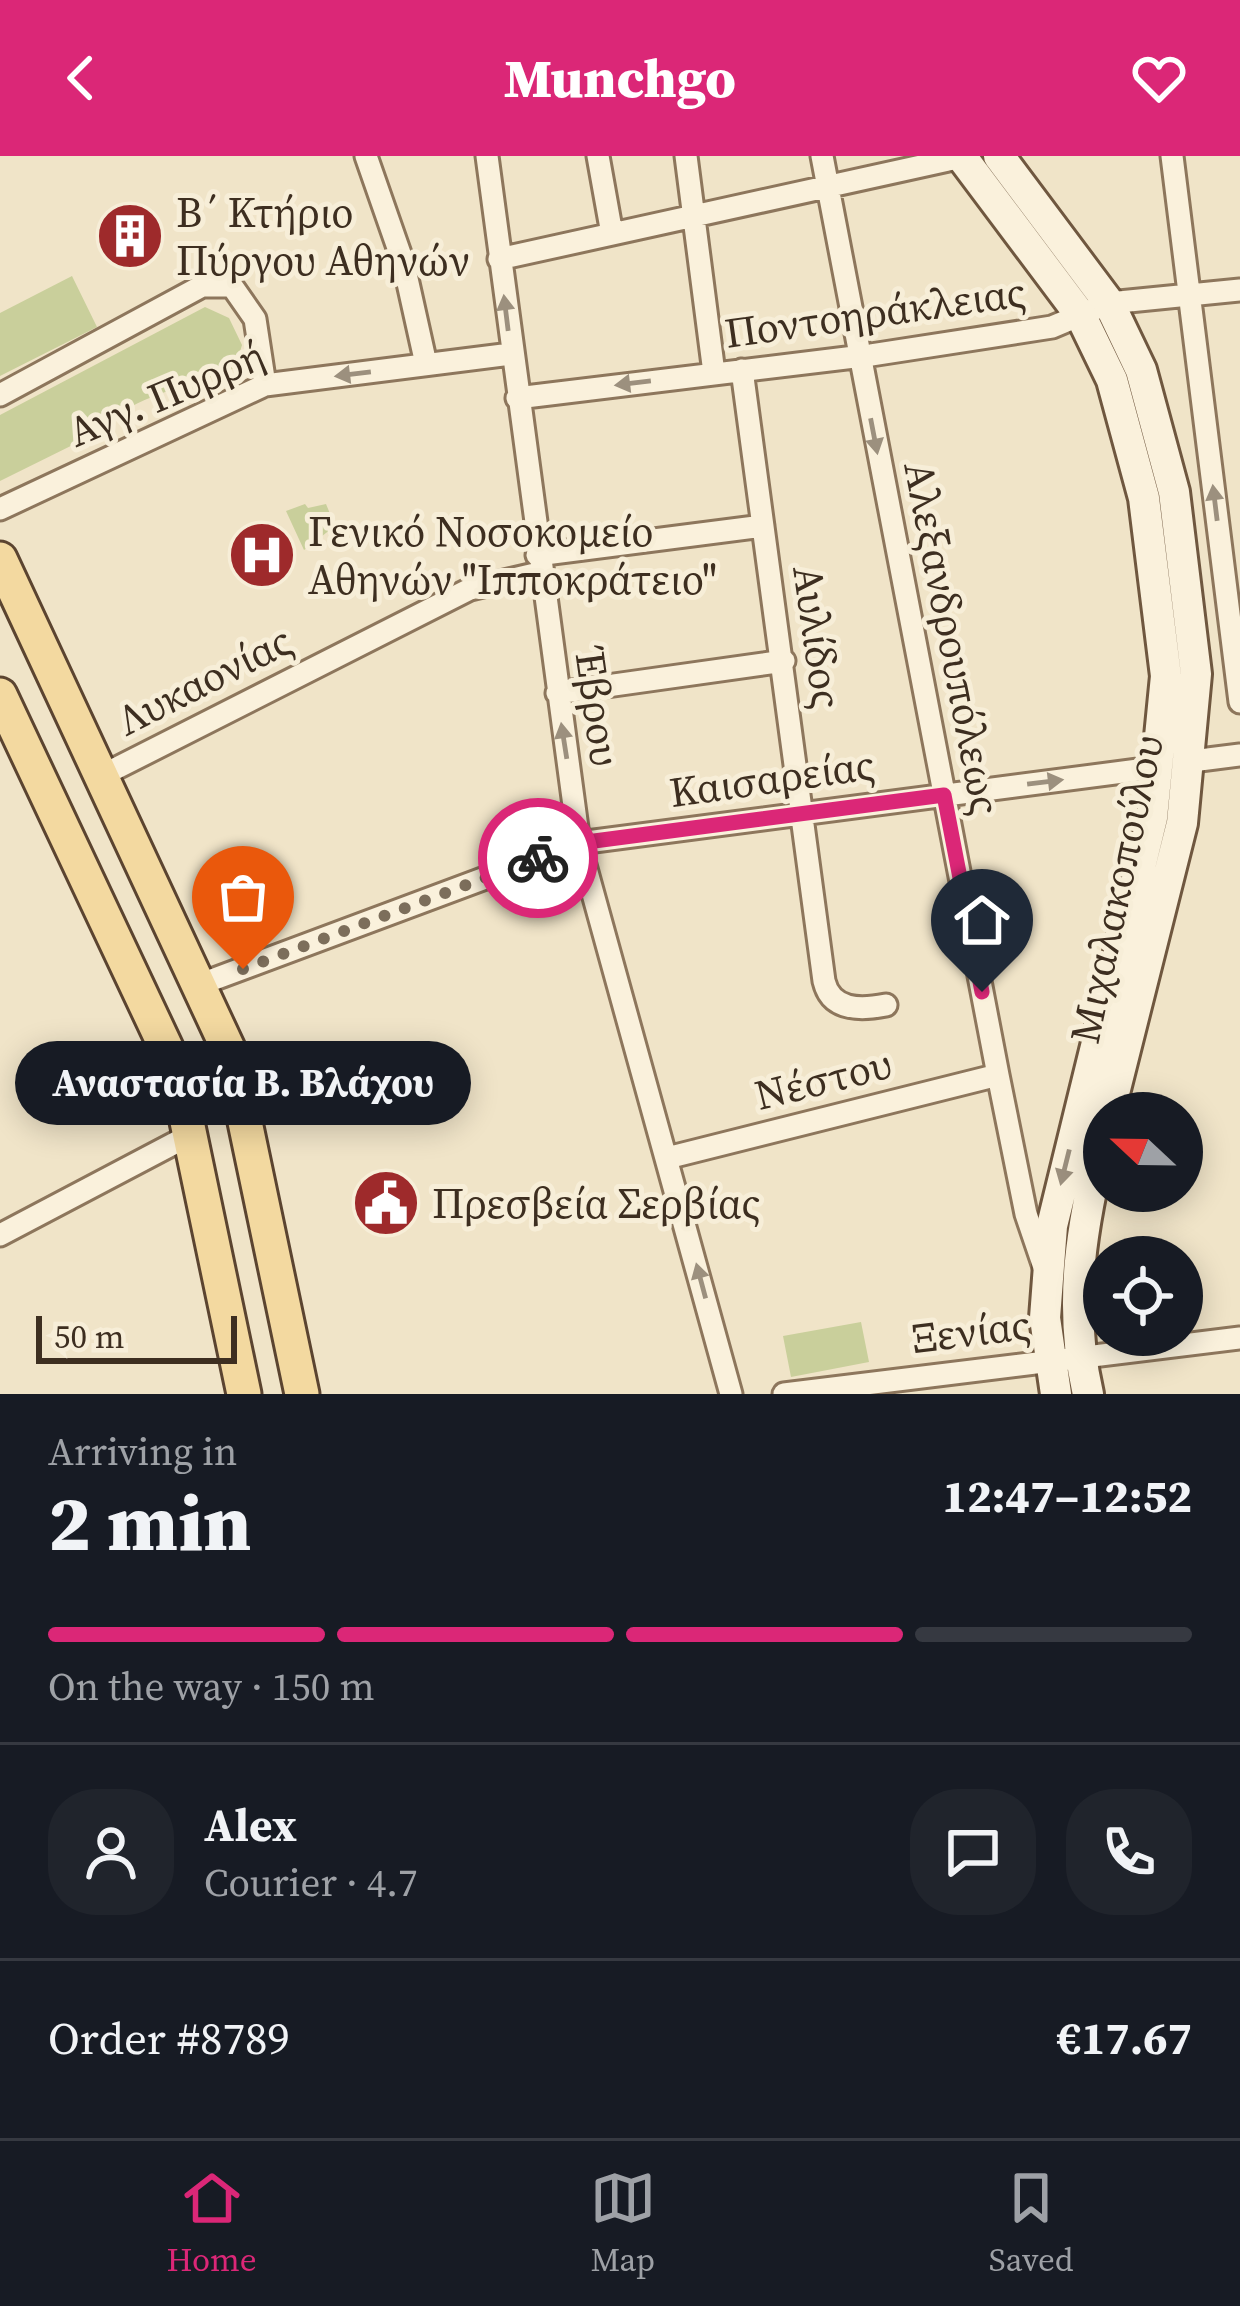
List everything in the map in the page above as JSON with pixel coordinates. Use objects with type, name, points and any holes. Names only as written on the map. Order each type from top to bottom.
[{"type":"main road","name":"Μιχαλακοπούλου","points":[[962,156],[1141,370],[1174,492],[1196,674],[1192,761],[1178,842],[1114,1092]]},
{"type":"main road","name":"Μιχαλακοπούλου","points":[[999,156],[1095,310],[1144,498],[1166,676],[1161,767],[1083,1058],[1046,1274],[1064,1358],[1088,1394]]},
{"type":"main road","points":[[3,574],[103,776],[231,1055],[302,1394]]},
{"type":"main road","points":[[0,695],[176,1069],[242,1393]]},
{"type":"main road","name":"Μιχαλακοπούλου","points":[[1056,1394],[1088,1212]]},
{"type":"street","points":[[366,156],[404,265],[426,364]]},
{"type":"street","name":"Έβρου","points":[[487,156],[538,564],[579,843],[731,1394]]},
{"type":"street","points":[[598,156],[611,234]]},
{"type":"street","points":[[686,156],[714,374]]},
{"type":"street","name":"Αλεξανδρουπόλεως","points":[[822,156],[998,1075],[1026,1214],[1046,1274]]},
{"type":"street","points":[[499,259],[962,156]]},
{"type":"street","points":[[1172,156],[1240,702]]},
{"type":"street","points":[[0,395],[202,286],[232,286],[255,319],[265,385]]},
{"type":"street","name":"Ποντοηράκλειας","points":[[517,398],[859,356],[1052,327],[1095,310],[1240,290]]},
{"type":"street","name":"Αγγ. Πυρρή","points":[[0,509],[265,385],[511,354]]},
{"type":"street","name":"Αυλίδος","points":[[742,370],[827,995],[863,1010],[886,1005]]},
{"type":"street","name":"Λυκαονίας","points":[[103,776],[470,589],[538,564],[763,526]]},
{"type":"street","points":[[556,693],[784,661]]},
{"type":"street","points":[[1192,761],[1240,754]]},
{"type":"street","name":"Καισαρείας","points":[[201,984],[579,843],[1161,767]]},
{"type":"street","name":"Νέστου","points":[[668,1158],[998,1075]]},
{"type":"street","points":[[0,1235],[192,1134]]},
{"type":"street","name":"Ξενίας","points":[[784,1394],[1240,1338]]},
{"type":"green space","points":[[72,276],[97,327],[0,376],[0,313]]},
{"type":"green space","points":[[205,307],[229,318],[242,345],[235,368],[145,400],[101,431],[0,481],[0,415]]},
{"type":"green space","points":[[305,504],[308,508],[326,504],[335,526],[304,550],[286,511]]},
{"type":"green space","points":[[861,1322],[869,1362],[791,1377],[783,1336]]},
{"type":"way so far","points":[[243,969],[538,858]]},
{"type":"place","name":"Β΄ Κτήριο Πύργου Αθηνών","points":[[130,236]]},
{"type":"place","name":"Γενικό Νοσοκομείο Αθηνών \"Ιπποκράτειο\"","points":[[262,555]]},
{"type":"place","name":"Αναστασία Β. Βλάχου","points":[[243,969]]},
{"type":"place","name":"Πρεσβεία Σερβίας","points":[[386,1203]]},
{"type":"route","points":[[538,858],[579,843],[944,795],[982,992]]}]
